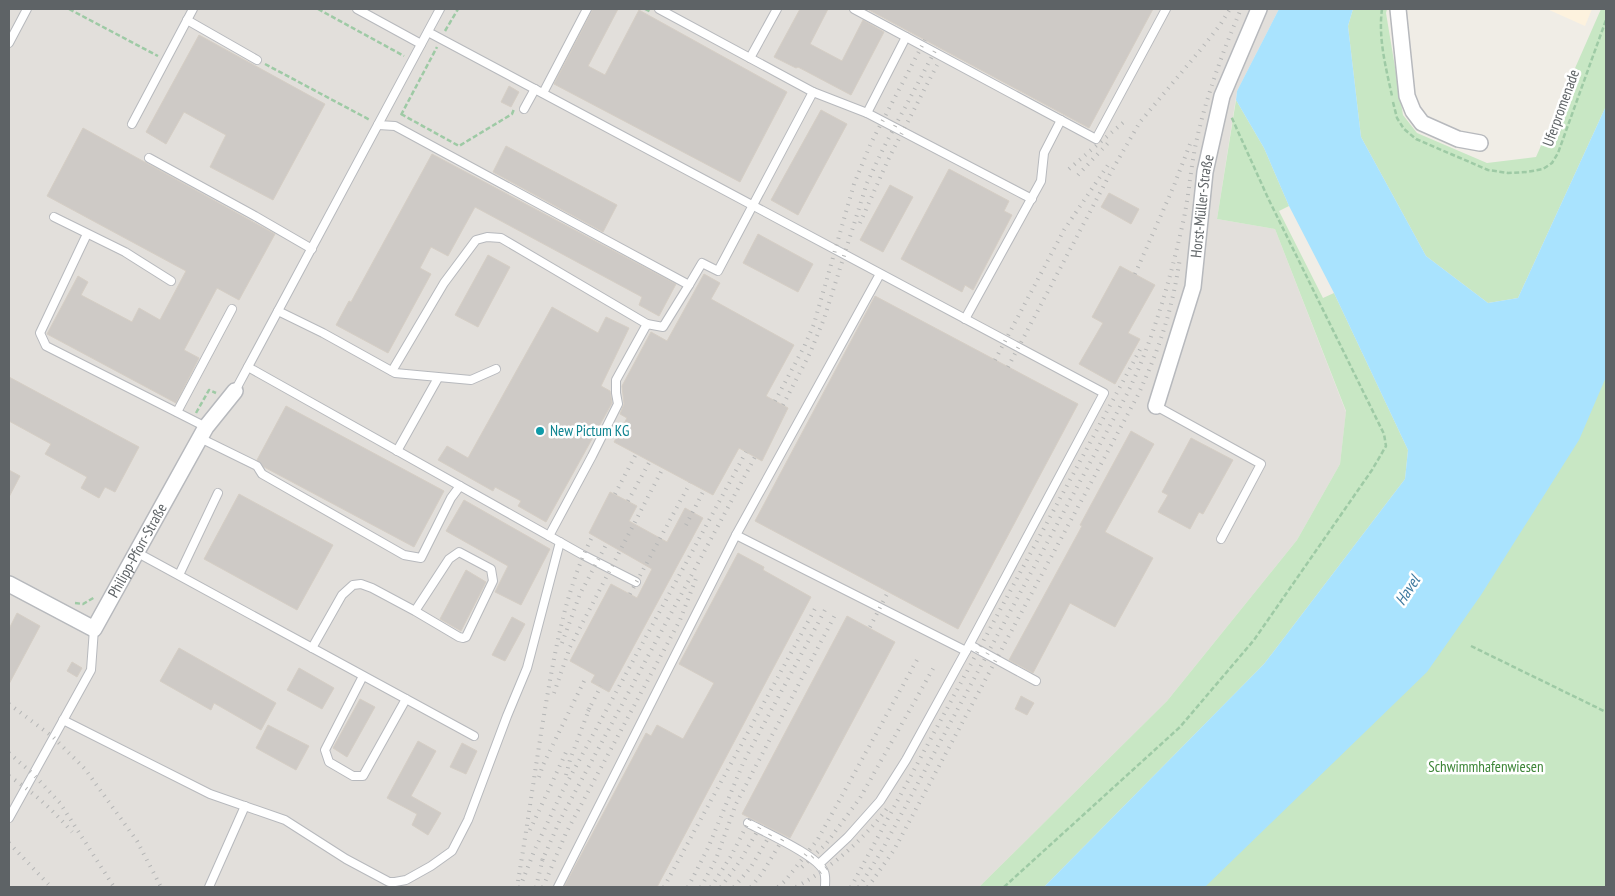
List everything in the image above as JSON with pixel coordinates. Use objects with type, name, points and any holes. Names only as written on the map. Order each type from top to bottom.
[{"type":"street","name":"Horst-Müller-Straße","points":[[1156,406],[1193,287],[1205,172],[1222,96],[1259,9]]},
{"type":"street","points":[[1398,9],[1407,96],[1412,111],[1422,123],[1458,139],[1480,143]]},
{"type":"street","name":"Philipp-Pforr-Straße","points":[[94,629],[136,552],[199,428],[231,396]]},
{"type":"street","points":[[9,584],[94,629]]},
{"type":"lane","points":[[9,43],[27,9]]},
{"type":"lane","points":[[132,124],[193,9]]},
{"type":"lane","points":[[357,9],[421,44]]},
{"type":"lane","points":[[231,396],[440,9]]},
{"type":"lane","points":[[543,93],[588,9]]},
{"type":"lane","points":[[659,9],[813,92],[867,113],[1032,199]]},
{"type":"lane","points":[[750,58],[777,9]]},
{"type":"lane","points":[[854,9],[1096,139],[1166,9]]},
{"type":"lane","points":[[187,20],[257,60]]},
{"type":"lane","points":[[9,22],[18,26]]},
{"type":"lane","points":[[428,32],[1104,393],[906,760],[880,801],[848,837],[819,864]]},
{"type":"lane","points":[[867,113],[906,37]]},
{"type":"lane","points":[[520,108],[535,89]]},
{"type":"lane","points":[[392,372],[444,282],[476,240],[487,237],[501,238],[647,324],[663,327],[702,263],[718,271],[813,92]]},
{"type":"lane","points":[[965,319],[1041,181],[1044,153],[1061,120]]},
{"type":"lane","points":[[378,125],[395,126],[689,285]]},
{"type":"lane","points":[[149,158],[312,249]]},
{"type":"lane","points":[[54,217],[125,252],[171,281]]},
{"type":"lane","points":[[87,234],[40,333],[46,346],[177,412],[257,466],[262,474],[404,555],[421,558],[451,498],[460,486]]},
{"type":"lane","points":[[558,887],[736,535],[880,274]]},
{"type":"lane","points":[[177,412],[232,310]]},
{"type":"lane","points":[[278,311],[324,333],[392,372],[471,380],[496,370]]},
{"type":"lane","points":[[549,536],[618,404],[616,380],[647,324]]},
{"type":"lane","points":[[248,367],[549,536],[636,582]]},
{"type":"lane","points":[[397,451],[438,378]]},
{"type":"lane","points":[[1156,406],[1261,464],[1221,539]]},
{"type":"lane","points":[[179,575],[218,493]]},
{"type":"lane","points":[[736,535],[1036,681]]},
{"type":"lane","points":[[63,720],[210,794],[285,820],[346,859],[389,882],[406,880],[452,851],[468,820],[526,668],[560,542]]},
{"type":"lane","points":[[136,552],[474,736]]},
{"type":"lane","points":[[312,648],[342,595],[353,585],[361,584],[415,611],[459,637],[466,636],[493,581],[491,569],[459,552],[454,554],[415,611]]},
{"type":"lane","points":[[9,818],[91,670],[94,629]]},
{"type":"lane","points":[[363,676],[325,750],[330,762],[353,776],[363,776],[406,700]]},
{"type":"lane","points":[[209,887],[245,806]]},
{"type":"lane","points":[[748,824],[798,850],[819,864],[824,870],[825,887]]},
{"type":"lane","points":[[382,887],[389,882]]},
{"type":"path","points":[[69,9],[165,60]]},
{"type":"path","points":[[318,9],[426,68]]},
{"type":"path","points":[[395,126],[458,9]]},
{"type":"path","name":"Uferpromenade","points":[[1382,9],[1382,41],[1385,67],[1397,118],[1404,129],[1416,139],[1488,170],[1508,173],[1543,169],[1552,163],[1558,153],[1606,20]]},
{"type":"path","points":[[257,60],[378,125]]},
{"type":"path","points":[[401,114],[459,146],[520,108]]},
{"type":"path","points":[[1004,887],[1180,727],[1254,640],[1372,470],[1386,446],[1384,434],[1268,198],[1230,114]]},
{"type":"path","points":[[199,428],[209,390],[231,396]]},
{"type":"path","points":[[71,602],[83,604],[91,601],[97,595]]},
{"type":"path","points":[[1471,646],[1606,712]]},
{"type":"shaded area","points":[[9,9],[1279,9],[1237,91],[1217,219],[1275,229],[1346,412],[1340,464],[1297,540],[1167,701],[979,887],[9,887]]},
{"type":"shaded area","points":[[1547,9],[1592,9],[1585,26]]},
{"type":"green space","points":[[1353,9],[1387,9],[1386,13],[1403,115],[1417,133],[1487,163],[1536,157],[1601,9],[1606,9],[1606,106],[1518,298],[1488,303],[1426,256],[1361,137],[1348,26]]},
{"type":"green space","points":[[1236,100],[1264,148],[1289,206],[1279,211],[1323,298],[1334,293],[1408,450],[1405,479],[1264,664],[1044,887],[979,887],[1167,701],[1297,540],[1340,464],[1346,411],[1275,229],[1217,219]]},
{"type":"green space","name":"Schwimmhafenwiesen","points":[[1606,362],[1606,887],[1192,887]]},
{"type":"water","name":"Havel","points":[[1279,9],[1353,9],[1348,26],[1361,137],[1426,256],[1488,303],[1518,298],[1606,106],[1606,377],[1579,440],[1481,595],[1427,672],[1205,887],[1044,887],[1264,664],[1405,479],[1408,450],[1334,293],[1289,206],[1264,148],[1236,100],[1237,91]]},
{"type":"building","points":[[593,9],[618,9],[588,66],[605,75],[639,10],[787,92],[740,182],[554,84]]},
{"type":"building","points":[[800,9],[828,9],[810,44],[842,61],[863,20],[884,32],[851,95],[798,67],[796,68],[774,57]]},
{"type":"building","points":[[869,9],[1153,9],[1089,128]]},
{"type":"building","points":[[199,35],[325,104],[273,200],[210,167],[226,135],[184,112],[166,144],[146,132]]},
{"type":"building","points":[[509,86],[519,92],[511,107],[501,102]]},
{"type":"building","points":[[821,110],[847,124],[798,215],[771,200]]},
{"type":"building","points":[[83,128],[275,234],[239,300],[217,288],[184,350],[199,358],[176,403],[47,334],[78,276],[88,282],[81,295],[132,322],[139,308],[160,320],[186,271],[47,196]]},
{"type":"building","points":[[506,146],[617,205],[603,232],[493,172]]},
{"type":"building","points":[[432,154],[676,284],[659,316],[639,305],[642,297],[475,207],[448,256],[431,247],[420,268],[431,274],[388,353],[336,325],[349,301],[351,302]]},
{"type":"building","points":[[949,169],[1009,201],[1004,211],[1012,215],[973,290],[965,285],[962,292],[901,259]]},
{"type":"building","points":[[890,185],[913,197],[883,252],[860,240]]},
{"type":"building","points":[[1109,193],[1139,209],[1131,224],[1101,207]]},
{"type":"building","points":[[758,234],[813,264],[798,292],[743,263]]},
{"type":"building","points":[[488,255],[510,267],[478,327],[455,315]]},
{"type":"building","points":[[1120,266],[1155,285],[1128,333],[1140,339],[1115,384],[1079,364],[1103,323],[1092,317]]},
{"type":"building","points":[[704,274],[720,283],[711,299],[794,345],[766,396],[788,408],[762,461],[739,448],[713,495],[614,442],[627,418],[620,414],[624,404],[622,386],[651,332],[667,341]]},
{"type":"building","points":[[875,296],[1078,404],[958,629],[755,521]]},
{"type":"building","name":"New Pictum KG","points":[[552,307],[598,333],[606,317],[629,328],[601,386],[610,391],[612,403],[546,522],[518,506],[521,501],[495,487],[493,491],[438,460],[447,446],[468,458]]},
{"type":"building","points":[[9,377],[139,447],[115,492],[105,487],[99,498],[81,488],[87,477],[45,454],[51,444],[9,421]]},
{"type":"building","points":[[286,406],[444,491],[414,547],[264,467],[257,460]]},
{"type":"building","points":[[1131,431],[1154,444],[1105,532],[1153,558],[1115,627],[1070,603],[1033,673],[1009,660]]},
{"type":"building","points":[[1191,438],[1233,460],[1203,514],[1199,512],[1190,529],[1158,512],[1168,495],[1162,492]]},
{"type":"building","points":[[9,470],[20,476],[9,497]]},
{"type":"building","points":[[610,492],[637,506],[629,521],[667,542],[685,508],[703,518],[609,692],[591,682],[595,675],[570,661],[611,584],[637,598],[652,569],[589,533]]},
{"type":"building","points":[[239,494],[333,545],[297,610],[204,559]]},
{"type":"building","points":[[464,500],[550,549],[521,605],[495,592],[508,566],[446,531]]},
{"type":"building","points":[[738,553],[764,567],[763,570],[811,597],[657,887],[564,887],[646,733],[651,736],[657,725],[683,739],[714,683],[679,664]]},
{"type":"building","points":[[466,570],[486,582],[461,631],[440,619]]},
{"type":"building","points":[[17,613],[40,626],[9,684],[9,629]]},
{"type":"building","points":[[847,616],[895,642],[790,838],[742,814]]},
{"type":"building","points":[[512,617],[525,624],[505,661],[492,655]]},
{"type":"building","points":[[179,648],[276,703],[261,730],[214,703],[211,710],[160,681]]},
{"type":"building","points":[[72,662],[82,668],[77,677],[67,671]]},
{"type":"building","points":[[299,668],[334,688],[322,709],[287,690]]},
{"type":"building","points":[[1021,696],[1034,703],[1027,715],[1015,709]]},
{"type":"building","points":[[360,699],[375,707],[347,757],[333,748]]},
{"type":"building","points":[[268,725],[309,746],[296,770],[256,748]]},
{"type":"building","points":[[418,741],[436,751],[411,796],[441,813],[428,835],[412,825],[417,814],[387,798]]},
{"type":"building","points":[[462,743],[477,751],[466,774],[450,767]]},
{"type":"railway","points":[[1008,367],[1111,172],[1140,122],[1202,48],[1230,9]]},
{"type":"railway","points":[[859,887],[881,852],[1128,392],[1146,350],[1161,307],[1184,218],[1196,143],[1205,109],[1221,58],[1241,9]]},
{"type":"railway","points":[[775,401],[814,324],[854,184],[871,143],[925,40]]},
{"type":"railway","points":[[783,405],[810,353],[824,319],[867,183],[937,47]]},
{"type":"railway","points":[[860,223],[888,160],[937,65]]},
{"type":"railway","points":[[1069,169],[1125,121]]},
{"type":"railway","points":[[1135,274],[1173,188],[1192,139]]},
{"type":"railway","points":[[1078,175],[1109,142]]},
{"type":"railway","points":[[995,360],[1064,230],[1108,165]]},
{"type":"railway","points":[[868,887],[894,850],[1138,395],[1153,361],[1164,328],[1180,258]]},
{"type":"railway","points":[[851,887],[1142,346]]},
{"type":"railway","points":[[520,887],[535,849],[562,792],[746,452]]},
{"type":"railway","points":[[615,494],[636,454]]},
{"type":"railway","points":[[542,861],[560,820],[755,457]]},
{"type":"railway","points":[[628,501],[650,461]]},
{"type":"railway","points":[[554,693],[570,647],[663,468]]},
{"type":"railway","points":[[630,594],[690,483]]},
{"type":"railway","points":[[686,525],[704,490]]},
{"type":"railway","points":[[518,881],[558,639],[569,596],[593,535]]},
{"type":"railway","points":[[562,643],[580,594],[607,543]]},
{"type":"railway","points":[[543,887],[566,833],[680,620],[697,576]]},
{"type":"railway","points":[[870,627],[887,594]]},
{"type":"railway","points":[[664,887],[817,605]]},
{"type":"railway","points":[[688,887],[708,848],[744,761],[825,610]]},
{"type":"railway","points":[[701,887],[716,859],[736,804],[835,615]]},
{"type":"railway","points":[[778,887],[785,881],[818,839],[918,658]]},
{"type":"railway","points":[[802,867],[826,844],[860,798],[934,667]]},
{"type":"railway","points":[[539,777],[586,677]]},
{"type":"railway","points":[[588,711],[601,686]]},
{"type":"railway","points":[[9,704],[53,737],[85,769],[137,841],[161,887]]},
{"type":"railway","points":[[566,775],[591,704]]},
{"type":"railway","points":[[530,830],[568,748]]},
{"type":"railway","points":[[9,753],[33,774],[60,803],[114,887]]},
{"type":"railway","points":[[9,776],[58,816],[72,832]]},
{"type":"railway","points":[[796,887],[823,871],[847,851],[869,830],[889,806]]},
{"type":"railway","points":[[711,887],[731,856],[750,819]]},
{"type":"railway","points":[[721,887],[740,861],[761,825]]},
{"type":"railway","points":[[734,887],[751,867],[773,830]]},
{"type":"railway","points":[[751,887],[763,872],[784,837]]},
{"type":"railway","points":[[9,843],[51,887]]},
{"type":"railway","points":[[536,887],[544,854]]},
{"type":"place","name":"New Pictum KG","points":[[540,431]]}]
